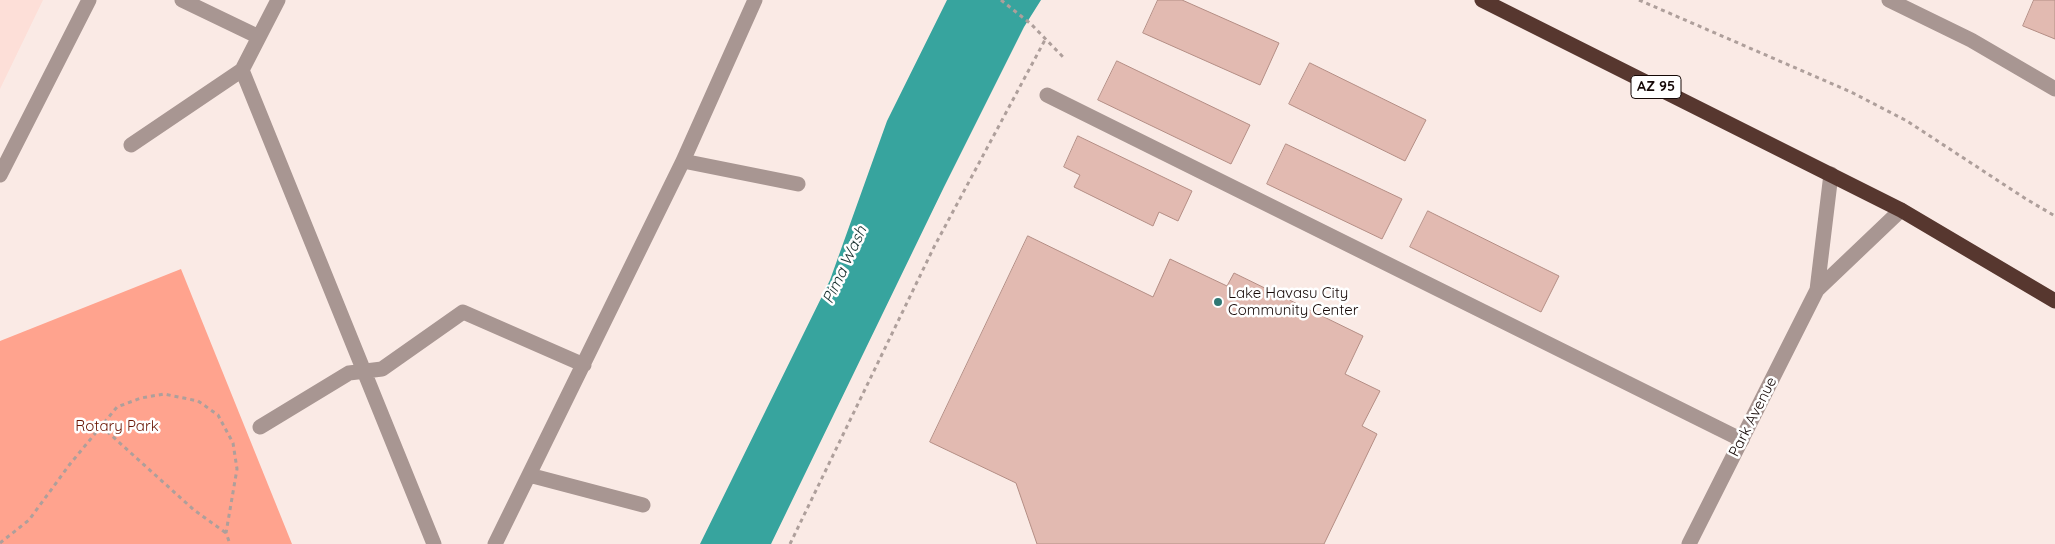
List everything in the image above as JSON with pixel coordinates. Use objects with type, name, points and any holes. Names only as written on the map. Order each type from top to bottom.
[{"type":"highway","name":"AZ 95","points":[[1482,0],[1900,210],[2055,301]]},
{"type":"street","points":[[0,175],[89,0]]},
{"type":"street","points":[[182,0],[259,37]]},
{"type":"street","points":[[131,145],[242,70],[278,0]]},
{"type":"street","points":[[495,544],[683,160],[755,0]]},
{"type":"street","points":[[1889,0],[1971,40],[2055,89]]},
{"type":"street","points":[[242,70],[434,544]]},
{"type":"street","points":[[1047,95],[1742,440]]},
{"type":"street","points":[[683,160],[798,184]]},
{"type":"street","name":"Park Avenue","points":[[1817,290],[1831,174]]},
{"type":"street","name":"Park Avenue","points":[[1689,544],[1817,290],[1900,210]]},
{"type":"street","points":[[260,427],[349,373],[382,369],[463,312],[584,365]]},
{"type":"street","points":[[529,475],[642,505]]},
{"type":"path","points":[[1001,0],[1031,24],[1065,58]]},
{"type":"path","points":[[1639,0],[1851,92],[1907,121],[2055,216]]},
{"type":"path","points":[[790,544],[934,247],[1046,38]]},
{"type":"path","points":[[0,543],[29,520],[70,464],[117,407],[141,398],[164,394],[198,401],[218,416],[233,442],[237,469],[226,534]]},
{"type":"path","points":[[102,426],[194,510],[226,534],[230,544]]},
{"type":"shaded area","points":[[0,0],[43,0],[0,89]]},
{"type":"green space","name":"Rotary Park","points":[[181,269],[292,544],[0,544],[0,341]]},
{"type":"water","name":"Pima Wash","points":[[947,0],[1041,0],[1024,27],[944,187],[771,544],[700,544],[830,280],[887,121]]},
{"type":"building","points":[[1158,0],[1182,0],[1279,43],[1260,85],[1143,33]]},
{"type":"building","points":[[2034,0],[2055,0],[2055,39],[2023,26]]},
{"type":"building","points":[[1117,61],[1250,125],[1231,164],[1098,100]]},
{"type":"building","points":[[1310,63],[1426,120],[1405,161],[1289,104]]},
{"type":"building","points":[[1078,136],[1192,191],[1178,221],[1159,212],[1153,226],[1074,187],[1080,175],[1064,167]]},
{"type":"building","points":[[1286,144],[1402,199],[1382,239],[1267,184]]},
{"type":"building","points":[[1428,211],[1559,276],[1541,312],[1410,247]]},
{"type":"building","points":[[1028,236],[1153,297],[1170,259],[1227,286],[1234,273],[1363,336],[1345,374],[1380,391],[1362,426],[1377,434],[1324,544],[1037,544],[1016,483],[930,442]]},
{"type":"place","name":"Lake Havasu City Community Center","points":[[1218,302]]}]
